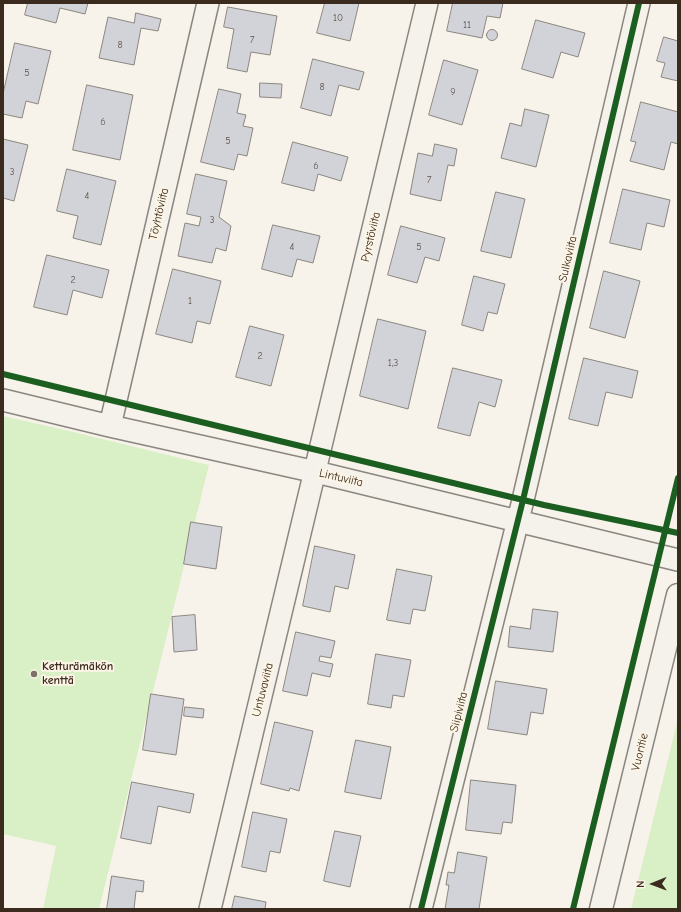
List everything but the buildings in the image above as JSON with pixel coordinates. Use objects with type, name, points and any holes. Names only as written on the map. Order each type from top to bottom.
[{"type":"street","name":"Töyhtöviita","points":[[110,426],[208,3]]},
{"type":"street","name":"Pyrstöviita","points":[[316,472],[427,3]]},
{"type":"street","name":"Sulkaviita","points":[[518,520],[639,3]]},
{"type":"street","name":"Lintuviita","points":[[3,400],[110,426],[316,472],[678,560]]},
{"type":"street","name":"Untuvaviita","points":[[210,909],[316,472]]},
{"type":"street","name":"Siipiviita","points":[[421,909],[518,520]]},
{"type":"street","name":"Vuoritie","points":[[601,909],[678,594]]},
{"type":"green space","points":[[3,416],[209,465],[99,909],[43,909],[56,846],[3,834]]},
{"type":"green space","points":[[678,719],[678,909],[631,909]]},
{"type":"cycle path","points":[[421,909],[523,500],[639,3]]},
{"type":"cycle path","points":[[3,374],[544,505],[678,533]]},
{"type":"cycle path","points":[[573,909],[678,478]]},
{"type":"place","name":"Ketturämäkön kenttä","points":[[34,674]]}]
